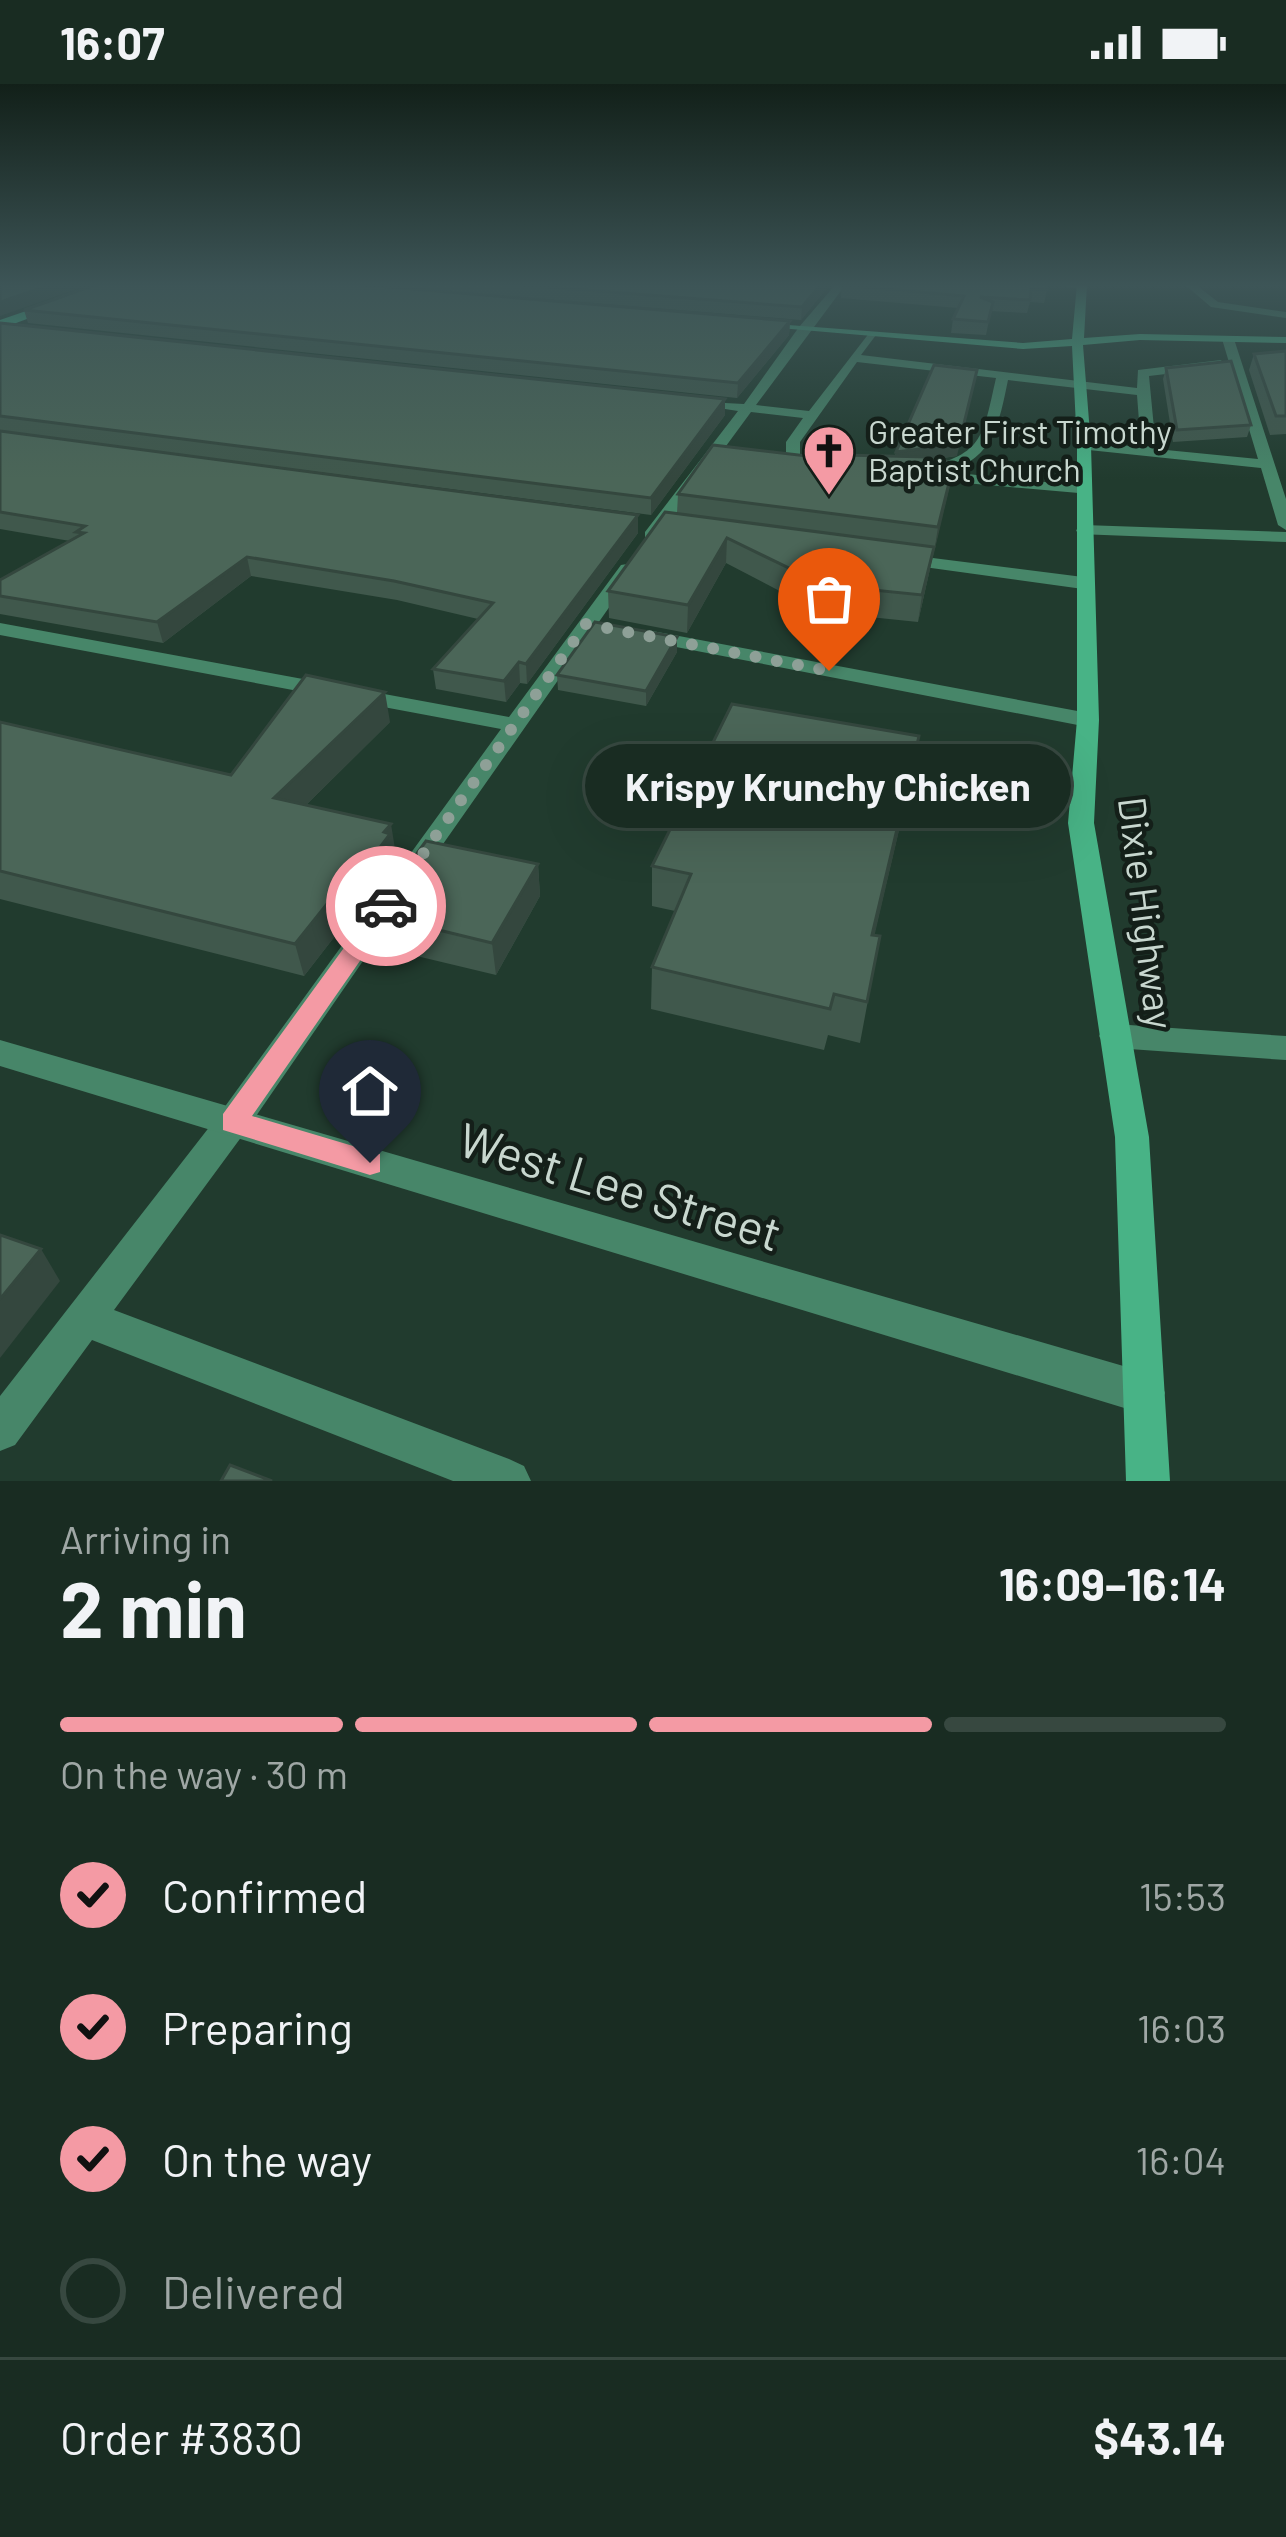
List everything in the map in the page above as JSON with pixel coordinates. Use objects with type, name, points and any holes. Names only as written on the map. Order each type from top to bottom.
[{"type":"street","points":[[0,1430],[233,1122],[514,725],[609,629],[658,526],[789,349]]},
{"type":"street","points":[[848,466],[793,458],[793,442],[859,349]]},
{"type":"street","points":[[959,368],[966,349]]},
{"type":"street","name":"Dixie Highway","points":[[1078,349],[1088,720],[1082,823],[1132,1137],[1148,1481]]},
{"type":"street","points":[[1232,349],[1275,474],[1286,525]]},
{"type":"street","points":[[852,358],[1144,392]]},
{"type":"street","points":[[1149,452],[1142,373],[1236,363]]},
{"type":"street","points":[[1002,378],[991,430],[977,456],[958,468],[910,473],[1084,491]]},
{"type":"street","points":[[721,405],[812,415]]},
{"type":"street","points":[[1084,446],[1275,474]]},
{"type":"street","points":[[1084,530],[1286,537]]},
{"type":"street","points":[[871,555],[1083,583]]},
{"type":"street","points":[[0,629],[514,725]]},
{"type":"street","points":[[609,629],[1088,720]]},
{"type":"street","points":[[1115,1036],[1286,1048]]},
{"type":"street","name":"West Lee Street","points":[[0,1053],[1144,1393]]},
{"type":"street","points":[[82,1317],[509,1481]]},
{"type":"building","points":[[0,349],[250,349],[725,399],[651,498],[0,416]]},
{"type":"building","points":[[407,349],[766,349],[738,383]]},
{"type":"building","points":[[1286,351],[1286,416],[1276,416],[1254,354]]},
{"type":"building","points":[[1231,361],[1251,425],[1177,430],[1166,368]]},
{"type":"building","points":[[934,365],[977,370],[959,444],[896,452]]},
{"type":"building","points":[[0,431],[638,515],[526,664],[519,662],[504,681],[433,669],[493,603],[394,581],[247,557],[157,622],[0,596],[0,580],[84,533],[76,532],[85,526],[0,512]]},
{"type":"building","points":[[713,445],[841,460],[844,455],[928,457],[954,463],[938,527],[678,494]]},
{"type":"building","points":[[665,512],[934,547],[922,595],[794,582],[799,573],[727,538],[688,605],[608,591]]},
{"type":"building","points":[[595,622],[677,637],[646,691],[557,675]]},
{"type":"building","points":[[306,675],[385,692],[274,798],[391,824],[384,832],[390,834],[336,906],[327,904],[295,944],[0,871],[0,722],[231,775]]},
{"type":"building","points":[[732,704],[919,736],[872,935],[880,936],[867,1002],[834,994],[830,1009],[652,967],[691,874],[652,866]]},
{"type":"building","points":[[426,841],[538,864],[492,943],[373,914]]},
{"type":"building","points":[[0,1235],[41,1249],[0,1299]]},
{"type":"building","points":[[230,1465],[272,1481],[221,1481]]},
{"type":"way so far","points":[[386,906],[586,624],[829,671]]},
{"type":"place","name":"Greater First Timothy Baptist Church","points":[[829,497]]},
{"type":"place","name":"Krispy Krunchy Chicken","points":[[829,671]]},
{"type":"route","points":[[370,1163],[233,1122],[386,906]]}]
